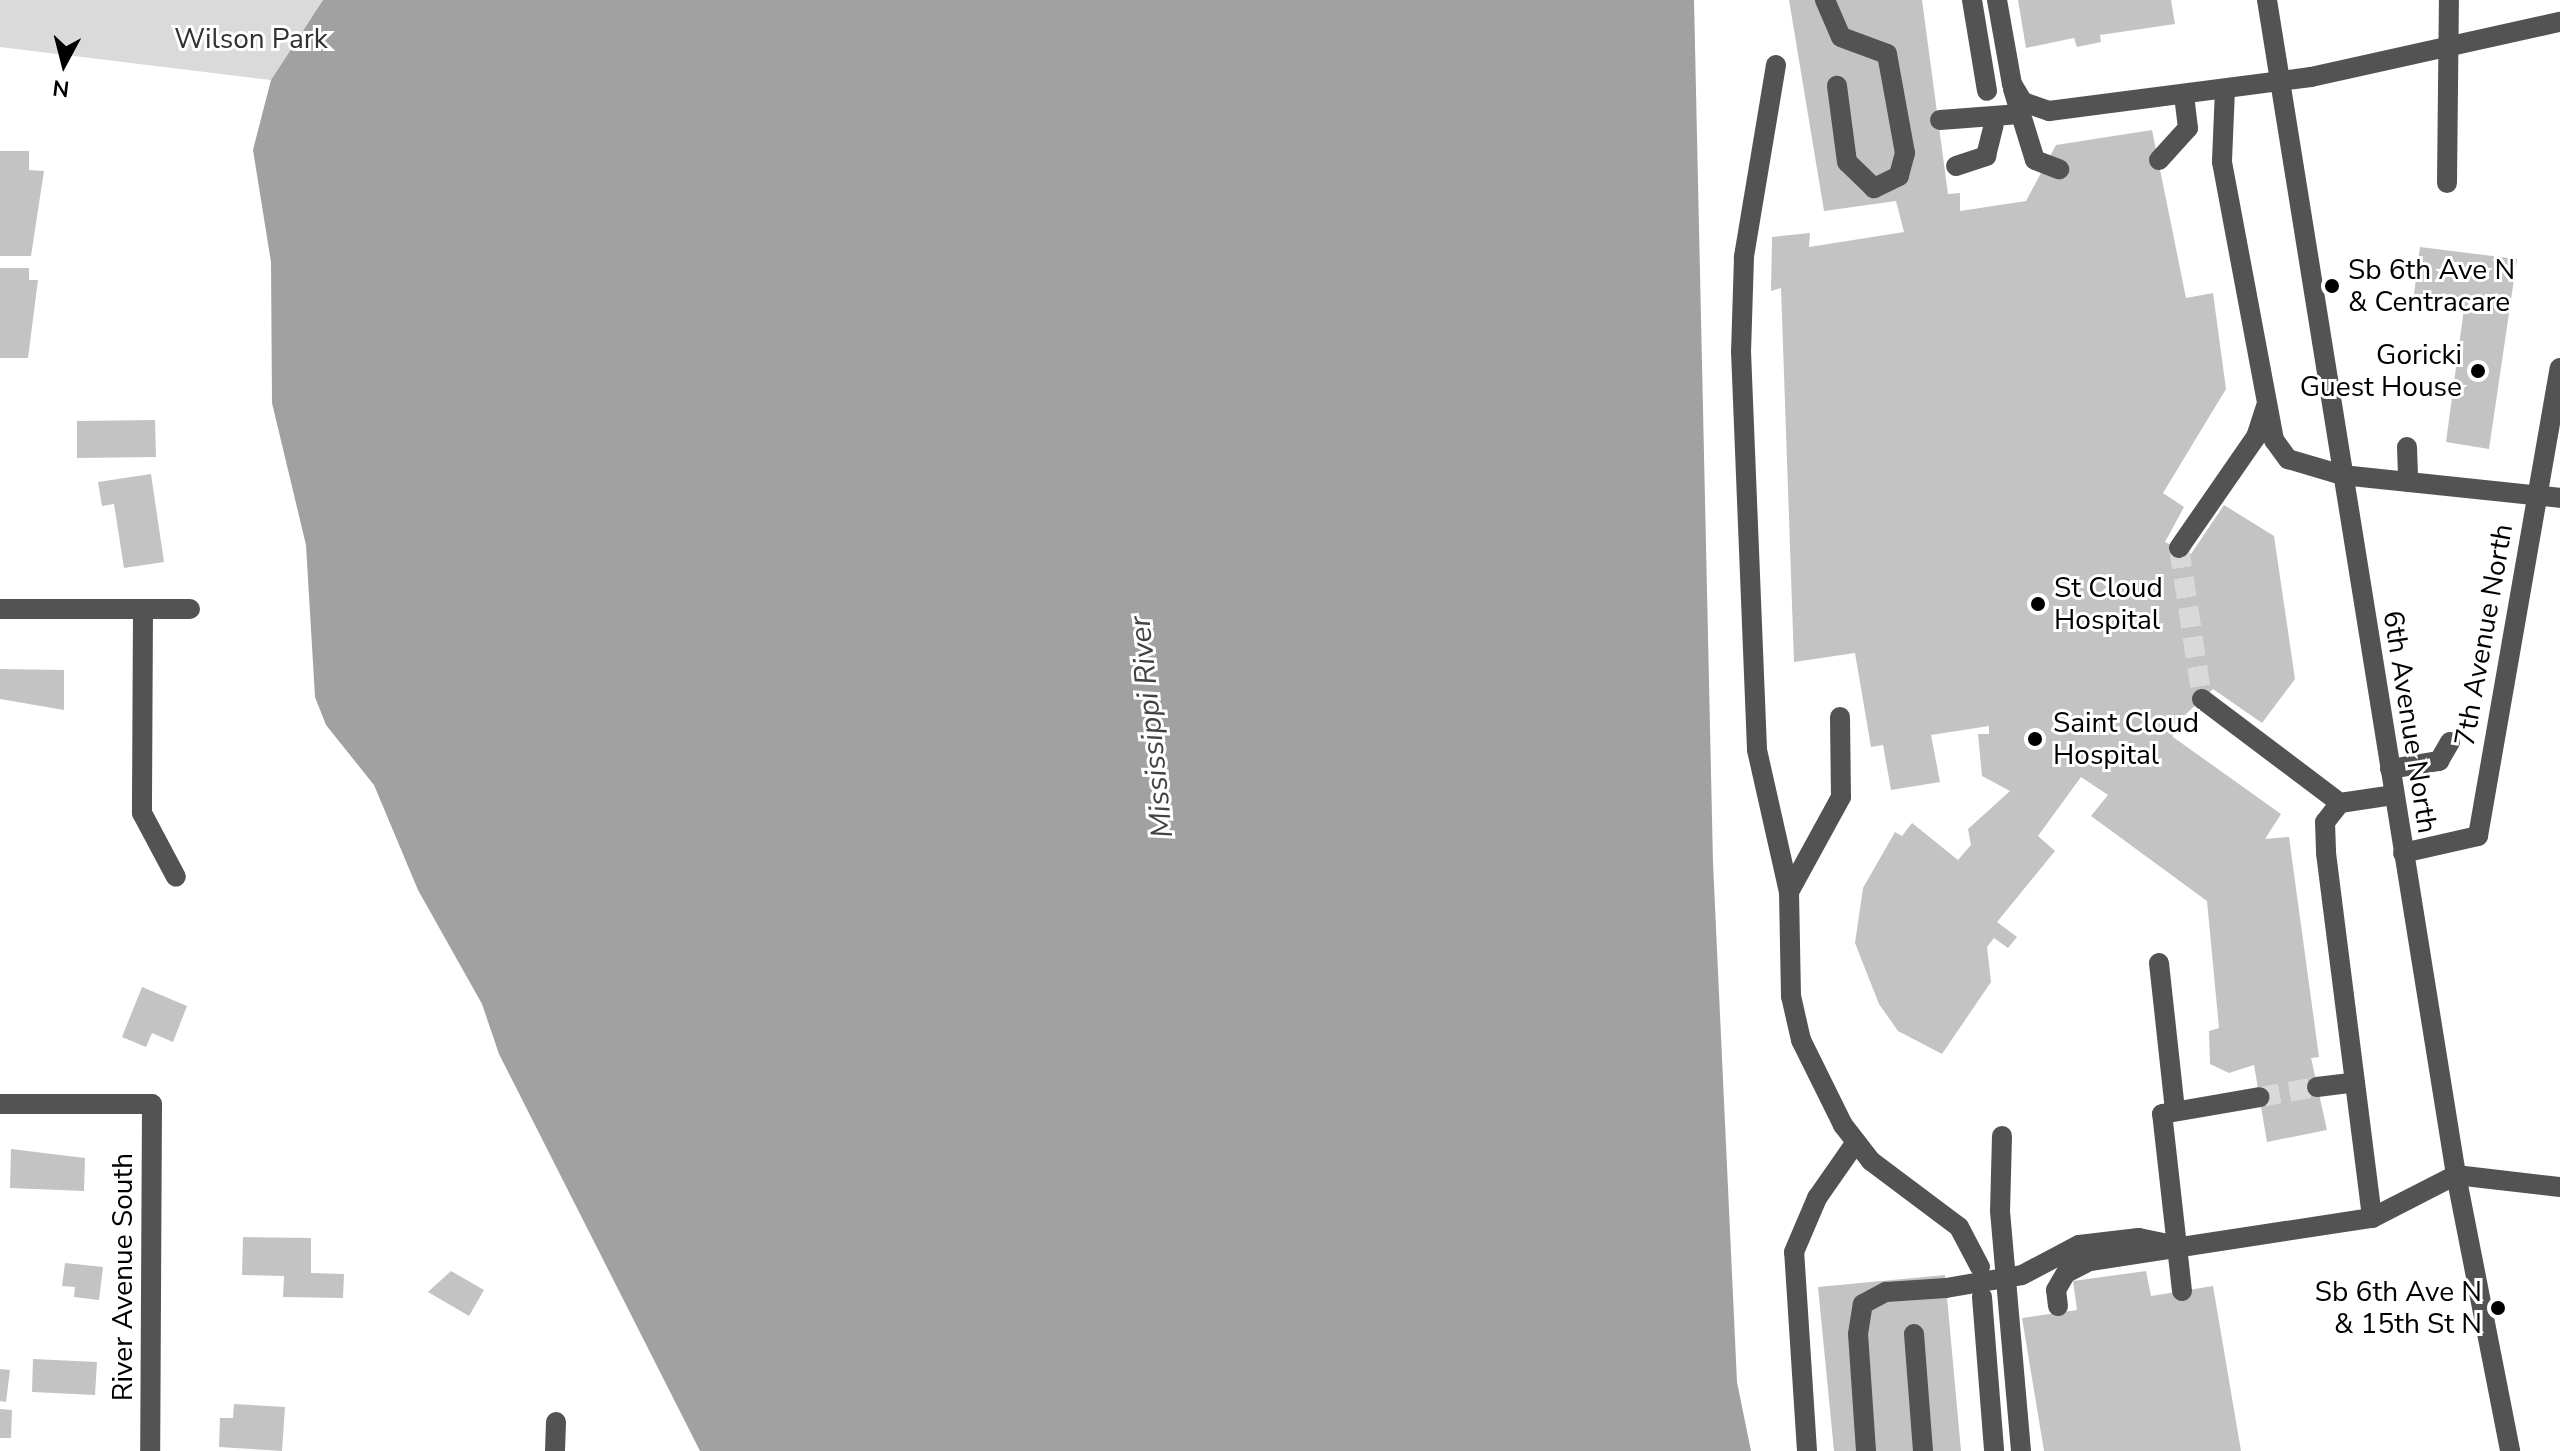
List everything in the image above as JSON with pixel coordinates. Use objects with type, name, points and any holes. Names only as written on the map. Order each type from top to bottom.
[{"type":"street","points":[[1825,0],[1841,37],[1887,54],[1905,153],[1899,176],[1874,188],[1847,162],[1837,86]]},
{"type":"street","points":[[1972,0],[1987,91]]},
{"type":"street","points":[[1997,0],[2012,84],[2035,160],[2059,169]]},
{"type":"street","name":"6th Avenue North","points":[[2267,0],[2456,1175],[2510,1451]]},
{"type":"street","points":[[2447,183],[2449,0]]},
{"type":"street","points":[[2012,84],[2023,102],[2049,111],[2281,81],[2560,22]]},
{"type":"street","points":[[1776,65],[1744,257],[1741,351],[1757,750],[1789,892],[1791,996],[1801,1040],[1856,1142],[1959,1227],[1980,1267]]},
{"type":"street","points":[[2225,89],[2222,162],[2266,407],[2274,440],[2288,459],[2342,475],[2560,498]]},
{"type":"street","points":[[2159,160],[2188,128],[2184,94]]},
{"type":"street","points":[[1940,120],[2020,114]]},
{"type":"street","points":[[1956,166],[1986,156],[1994,125]]},
{"type":"street","name":"7th Avenue North","points":[[2403,853],[2478,836],[2560,368]]},
{"type":"street","points":[[2179,548],[2256,437],[2266,407]]},
{"type":"street","points":[[2407,447],[2408,482]]},
{"type":"street","points":[[0,609],[190,609]]},
{"type":"street","points":[[143,609],[142,813],[176,877]]},
{"type":"street","points":[[2202,699],[2340,803]]},
{"type":"street","points":[[1789,892],[1841,797],[1840,717]]},
{"type":"street","points":[[2390,769],[2439,761],[2450,742]]},
{"type":"street","points":[[2372,1218],[2326,853],[2325,822],[2340,803],[2394,795]]},
{"type":"street","points":[[2159,963],[2175,1110]]},
{"type":"street","points":[[2317,1087],[2355,1082]]},
{"type":"street","points":[[2182,1291],[2160,1133],[2162,1114],[2260,1097]]},
{"type":"street","name":"River Avenue South","points":[[0,1104],[152,1104],[150,1451]]},
{"type":"street","points":[[2002,1136],[2000,1211],[2021,1451]]},
{"type":"street","points":[[1807,1451],[1794,1252],[1817,1198],[1856,1142]]},
{"type":"street","points":[[2058,1306],[2056,1290],[2066,1273],[2090,1261],[2372,1218],[2456,1175],[2560,1187]]},
{"type":"street","points":[[1866,1451],[1858,1334],[1863,1304],[1886,1292],[1946,1288],[2022,1275],[2079,1245],[2139,1238],[2178,1246]]},
{"type":"street","points":[[1982,1297],[1994,1451]]},
{"type":"street","points":[[1914,1334],[1923,1451]]},
{"type":"street","points":[[555,1451],[556,1422]]},
{"type":"green space","name":"Wilson Park","points":[[0,0],[323,0],[271,80],[0,47]]},
{"type":"water","name":"Mississippi River","points":[[323,0],[1694,0],[1713,863],[1737,1382],[1751,1451],[700,1451],[499,1054],[482,1004],[418,890],[374,785],[326,725],[315,697],[306,545],[272,403],[271,262],[253,150],[271,80]]},
{"type":"building","name":"St Cloud Hospital","points":[[1789,0],[1922,0],[1948,194],[1960,193],[1960,211],[2026,201],[2056,145],[2152,130],[2186,298],[2213,293],[2226,389],[2163,493],[2184,507],[2165,542],[2191,554],[2224,505],[2274,536],[2295,679],[2262,723],[2213,689],[2172,727],[2173,737],[2281,814],[2265,839],[2289,837],[2319,1057],[2311,1058],[2327,1130],[2267,1142],[2254,1065],[2229,1073],[2210,1064],[2209,1031],[2219,1028],[2207,901],[2091,816],[2108,795],[2081,777],[2038,836],[2055,851],[1997,922],[2017,937],[2008,948],[1994,938],[1987,947],[1991,982],[1942,1054],[1898,1031],[1879,1004],[1855,943],[1863,888],[1895,832],[1902,836],[1912,823],[1958,860],[1971,845],[1968,829],[2010,791],[1982,776],[1978,734],[1989,734],[1989,726],[1931,735],[1940,782],[1891,790],[1883,745],[1871,747],[1855,653],[1794,662],[1781,288],[1771,291],[1772,237],[1810,233],[1809,247],[1904,232],[1896,201],[1824,211]]},
{"type":"building","points":[[2018,0],[2171,0],[2175,24],[2100,35],[2101,42],[2077,47],[2074,38],[2026,48]]},
{"type":"building","points":[[0,151],[29,151],[29,170],[44,171],[31,256],[0,256]]},
{"type":"building","name":"Goricki Guest House","points":[[2420,247],[2517,259],[2489,449],[2446,442],[2465,301],[2414,294]]},
{"type":"building","points":[[0,268],[29,268],[29,280],[38,280],[28,358],[0,358]]},
{"type":"building","points":[[155,420],[156,457],[77,458],[77,421]]},
{"type":"building","points":[[151,474],[164,562],[124,568],[114,504],[102,506],[98,482]]},
{"type":"building","points":[[0,669],[64,670],[64,710],[0,699]]},
{"type":"building","points":[[142,987],[187,1006],[173,1042],[152,1033],[146,1047],[122,1037]]},
{"type":"building","points":[[11,1149],[85,1158],[84,1191],[10,1188]]},
{"type":"building","points":[[243,1237],[311,1238],[311,1273],[344,1274],[343,1298],[283,1297],[284,1276],[242,1275]]},
{"type":"building","points":[[65,1263],[103,1267],[99,1300],[74,1297],[75,1287],[62,1286]]},
{"type":"building","points":[[451,1271],[484,1290],[469,1316],[428,1292]]},
{"type":"building","points":[[2146,1271],[2151,1296],[2213,1286],[2241,1451],[2044,1451],[2022,1318],[2077,1310],[2073,1281]]},
{"type":"building","points":[[1945,1275],[1961,1451],[1834,1451],[1818,1287]]},
{"type":"building","points":[[33,1359],[97,1362],[95,1395],[32,1392]]},
{"type":"building","points":[[0,1369],[10,1370],[6,1402],[0,1401]]},
{"type":"building","points":[[234,1404],[285,1407],[282,1451],[219,1447],[220,1418],[233,1418]]},
{"type":"building","points":[[0,1409],[12,1410],[11,1438],[0,1438]]},
{"type":"tunnel","points":[[2179,548],[2202,699]]},
{"type":"tunnel","points":[[2260,1097],[2317,1087]]},
{"type":"place","name":"Sb 6th Ave N & Centracare","points":[[2332,286]]},
{"type":"place","name":"Goricki Guest House","points":[[2478,371]]},
{"type":"place","name":"St Cloud Hospital","points":[[2038,604]]},
{"type":"place","name":"Saint Cloud Hospital","points":[[2035,739]]},
{"type":"place","name":"Sb 6th Ave N & 15th St N","points":[[2498,1308]]}]
